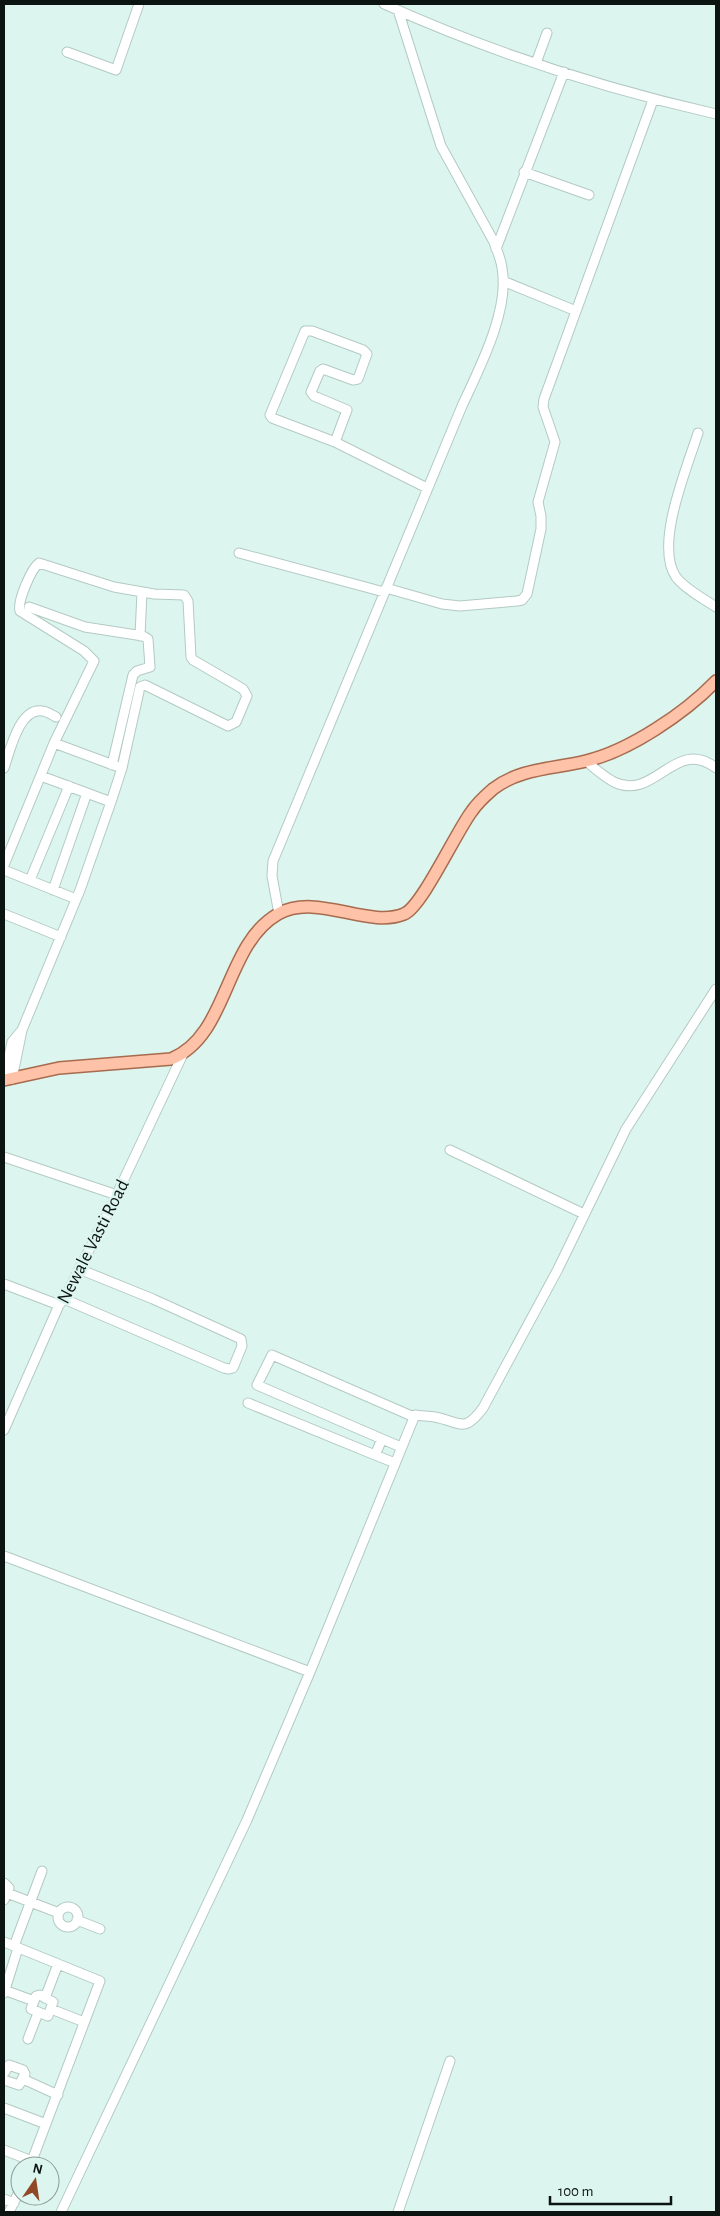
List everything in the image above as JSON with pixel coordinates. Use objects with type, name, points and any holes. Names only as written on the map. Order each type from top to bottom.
[{"type":"main road","points":[[7,1080],[59,1068],[171,1059],[183,1054],[192,1046],[210,1021],[254,936],[264,924],[287,910],[317,908],[386,918],[406,914],[420,896],[471,811],[487,794],[515,776],[586,761],[615,750],[681,712],[697,701],[716,681]]},
{"type":"street","points":[[67,52],[116,70],[139,4]]},
{"type":"street","points":[[384,4],[479,43],[536,63],[653,100],[716,114]]},
{"type":"street","points":[[279,914],[272,876],[272,863],[462,406],[485,357],[500,304],[503,281],[502,269],[496,249],[441,146],[398,10]]},
{"type":"street","points":[[536,63],[547,33]]},
{"type":"street","points":[[496,249],[564,72]]},
{"type":"street","points":[[239,553],[442,604],[460,606],[517,601],[525,597],[541,529],[538,502],[555,442],[544,407],[544,399],[653,100]]},
{"type":"street","points":[[524,172],[588,196]]},
{"type":"street","points":[[503,281],[576,311]]},
{"type":"street","points":[[335,442],[347,410],[314,396],[312,392],[320,371],[323,369],[353,380],[358,379],[367,354],[363,350],[312,331],[305,331],[270,415],[272,418],[335,442],[428,488]]},
{"type":"street","points":[[698,433],[674,509],[669,534],[668,554],[677,578],[716,607]]},
{"type":"street","points":[[4,865],[54,743],[94,661],[84,650],[20,612],[20,602],[34,568],[39,563],[114,587],[186,596],[188,601],[192,657],[243,689],[247,696],[236,722],[228,726],[142,686],[140,687],[122,768],[111,802],[61,937],[22,1030],[12,1042],[7,1080]]},
{"type":"street","points":[[140,636],[142,592]]},
{"type":"street","points":[[29,607],[85,627],[148,639],[150,668],[137,671],[133,675],[112,765]]},
{"type":"street","points":[[4,768],[23,719],[31,712],[40,710],[56,717]]},
{"type":"street","points":[[54,743],[122,768]]},
{"type":"street","points":[[586,761],[614,782],[625,785],[640,784],[652,780],[676,764],[692,758],[716,768]]},
{"type":"street","points":[[41,776],[111,802]]},
{"type":"street","points":[[30,880],[68,786]]},
{"type":"street","points":[[52,890],[87,793]]},
{"type":"street","points":[[4,870],[76,899]]},
{"type":"street","points":[[4,914],[61,937]]},
{"type":"street","points":[[401,1447],[257,1385],[272,1355],[414,1417],[415,1415],[436,1417],[455,1424],[468,1423],[475,1419],[483,1408],[558,1269],[626,1129],[716,989]]},
{"type":"street","name":"Newale Vasti Road","points":[[4,1430],[62,1302],[117,1195],[183,1054]]},
{"type":"street","points":[[450,1150],[584,1214]]},
{"type":"street","points":[[4,1157],[117,1195]]},
{"type":"street","points":[[4,1284],[62,1302],[224,1368],[233,1368],[242,1346],[241,1339],[153,1299],[79,1269]]},
{"type":"street","points":[[248,1403],[395,1463]]},
{"type":"street","points":[[61,2212],[247,1820],[310,1672],[414,1417]]},
{"type":"street","points":[[375,1455],[382,1439]]},
{"type":"street","points":[[4,1556],[310,1672]]},
{"type":"street","points":[[34,2001],[4,1990],[16,1947],[42,1871]]},
{"type":"street","points":[[4,1883],[9,1886],[6,1897],[31,1902],[59,1913]]},
{"type":"street","points":[[65,1906],[79,1913],[77,1920],[75,1926],[72,1927],[58,1922],[59,1913],[65,1906]]},
{"type":"street","points":[[77,1920],[100,1929]]},
{"type":"street","points":[[4,1942],[100,1981],[34,2156]]},
{"type":"street","points":[[45,1998],[58,1964]]},
{"type":"street","points":[[38,1995],[45,1998],[53,2002],[48,2016],[31,2009],[38,1995]]},
{"type":"street","points":[[51,2009],[84,2022]]},
{"type":"street","points":[[28,2039],[38,2013]]},
{"type":"street","points":[[398,2212],[450,2062]]},
{"type":"street","points":[[4,2072],[7,2066],[11,2065],[24,2071],[20,2084],[17,2085],[4,2080]]},
{"type":"street","points":[[23,2079],[58,2095]]},
{"type":"street","points":[[4,2108],[46,2124]]},
{"type":"street","points":[[4,2150],[16,2156]]}]
